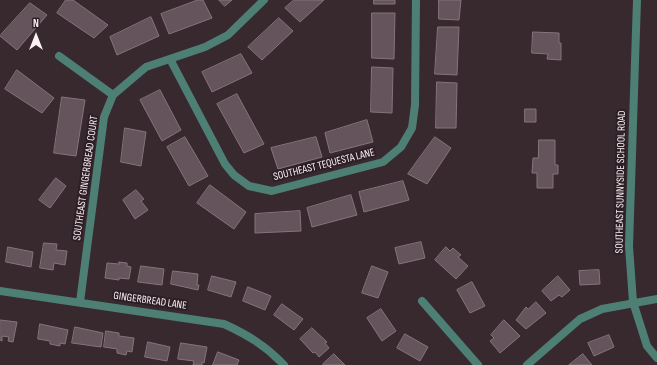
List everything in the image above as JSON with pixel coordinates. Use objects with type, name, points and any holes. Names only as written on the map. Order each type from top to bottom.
[{"type":"street","name":"SOUTHEAST GINGERBREAD COURT","points":[[80,302],[104,117],[113,95],[146,67],[205,47],[228,35],[264,0]]},
{"type":"street","name":"SOUTHEAST TEQUESTA LANE","points":[[170,59],[230,170],[234,175],[249,186],[272,191],[383,162],[401,147],[412,128],[415,105],[416,0]]},
{"type":"street","name":"SOUTHEAST SUNNYSIDE SCHOOL ROAD","points":[[637,0],[629,246],[633,302],[647,346],[657,358]]},
{"type":"street","points":[[59,56],[113,95]]},
{"type":"street","name":"GINGERBREAD LANE","points":[[0,291],[224,324],[257,341],[267,348],[284,365]]},
{"type":"street","points":[[527,365],[580,319],[602,310],[633,302],[657,299]]},
{"type":"street","points":[[422,301],[478,365]]},
{"type":"building","points":[[66,0],[73,0],[108,25],[94,38],[57,13]]},
{"type":"building","points":[[198,0],[203,0],[212,18],[169,34],[161,14]]},
{"type":"building","points":[[219,0],[232,0],[225,6]]},
{"type":"building","points":[[294,0],[324,0],[300,22],[285,8]]},
{"type":"building","points":[[374,0],[395,0],[395,4],[374,4]]},
{"type":"building","points":[[439,0],[461,0],[459,20],[439,19]]},
{"type":"building","points":[[30,3],[47,15],[17,50],[0,36]]},
{"type":"building","points":[[372,13],[395,13],[394,59],[372,58]]},
{"type":"building","points":[[151,17],[159,36],[117,55],[110,37]]},
{"type":"building","points":[[279,18],[293,31],[262,60],[248,47]]},
{"type":"building","points":[[438,27],[459,27],[457,75],[435,74]]},
{"type":"building","points":[[533,32],[559,33],[559,43],[561,43],[561,60],[547,59],[548,54],[532,53]]},
{"type":"building","points":[[241,54],[252,73],[212,92],[202,72]]},
{"type":"building","points":[[372,67],[393,68],[392,113],[371,112]]},
{"type":"building","points":[[17,70],[54,98],[42,113],[5,89]]},
{"type":"building","points":[[437,82],[457,83],[456,128],[436,128]]},
{"type":"building","points":[[160,90],[181,130],[162,141],[140,100]]},
{"type":"building","points":[[237,94],[264,144],[244,153],[217,104]]},
{"type":"building","points":[[62,97],[85,100],[76,156],[54,153]]},
{"type":"building","points":[[525,109],[536,109],[536,122],[525,122]]},
{"type":"building","points":[[367,120],[373,142],[330,153],[325,133]]},
{"type":"building","points":[[125,128],[146,132],[141,166],[121,162]]},
{"type":"building","points":[[185,137],[208,176],[189,186],[167,147]]},
{"type":"building","points":[[316,137],[322,157],[278,169],[271,148]]},
{"type":"building","points":[[435,137],[451,148],[427,184],[408,174]]},
{"type":"building","points":[[539,140],[555,140],[555,165],[558,165],[558,174],[553,174],[553,188],[537,188],[537,173],[532,173],[533,158],[538,158]]},
{"type":"building","points":[[56,178],[66,186],[50,208],[39,200]]},
{"type":"building","points":[[403,181],[409,200],[364,212],[359,192]]},
{"type":"building","points":[[210,185],[246,212],[234,229],[197,203]]},
{"type":"building","points":[[136,190],[144,199],[141,201],[148,210],[135,219],[123,200]]},
{"type":"building","points":[[351,195],[357,215],[312,227],[307,208]]},
{"type":"building","points":[[300,211],[301,231],[255,233],[255,214]]},
{"type":"building","points":[[421,242],[425,258],[399,264],[395,248]]},
{"type":"building","points":[[44,243],[57,244],[56,250],[67,251],[65,265],[54,263],[53,270],[40,268]]},
{"type":"building","points":[[8,247],[33,252],[31,267],[6,262]]},
{"type":"building","points":[[446,247],[450,251],[453,248],[461,255],[458,257],[468,266],[456,279],[435,260]]},
{"type":"building","points":[[119,262],[127,263],[127,266],[131,267],[129,279],[119,278],[119,280],[105,278],[107,263],[119,264]]},
{"type":"building","points":[[141,266],[164,269],[162,285],[138,282]]},
{"type":"building","points":[[372,266],[388,272],[378,298],[362,293]]},
{"type":"building","points":[[599,270],[600,284],[580,285],[579,271]]},
{"type":"building","points":[[173,271],[198,274],[198,290],[171,284]]},
{"type":"building","points":[[212,276],[236,282],[231,297],[208,290]]},
{"type":"building","points":[[558,276],[570,290],[562,297],[559,295],[551,301],[542,291]]},
{"type":"building","points":[[472,282],[485,306],[470,313],[457,290]]},
{"type":"building","points":[[248,287],[271,296],[265,310],[243,301]]},
{"type":"building","points":[[536,302],[546,313],[526,329],[516,320],[526,307],[528,309]]},
{"type":"building","points":[[282,304],[303,319],[294,330],[274,315]]},
{"type":"building","points":[[381,309],[396,331],[382,341],[367,318]]},
{"type":"building","points":[[0,320],[17,322],[13,342],[8,341],[9,337],[2,336],[2,341],[0,340]]},
{"type":"building","points":[[504,320],[520,336],[500,353],[490,341],[494,338],[491,335]]},
{"type":"building","points":[[40,324],[68,330],[65,344],[60,343],[60,346],[50,344],[50,341],[38,339]]},
{"type":"building","points":[[75,327],[103,333],[101,347],[72,343]]},
{"type":"building","points":[[312,328],[327,342],[325,343],[329,348],[319,357],[315,352],[313,353],[300,339]]},
{"type":"building","points":[[106,331],[119,333],[119,336],[134,338],[132,352],[127,351],[126,355],[117,353],[117,349],[104,347]]},
{"type":"building","points":[[405,334],[428,347],[420,361],[397,348]]},
{"type":"building","points":[[609,335],[614,347],[594,356],[588,343]]},
{"type":"building","points":[[148,342],[170,347],[167,361],[145,357]]},
{"type":"building","points":[[181,343],[207,347],[204,363],[202,362],[202,365],[193,365],[194,361],[178,359]]},
{"type":"building","points":[[218,352],[239,360],[237,365],[213,365]]},
{"type":"building","points":[[334,354],[345,365],[323,365],[323,364]]},
{"type":"building","points":[[583,354],[592,365],[569,365]]}]
